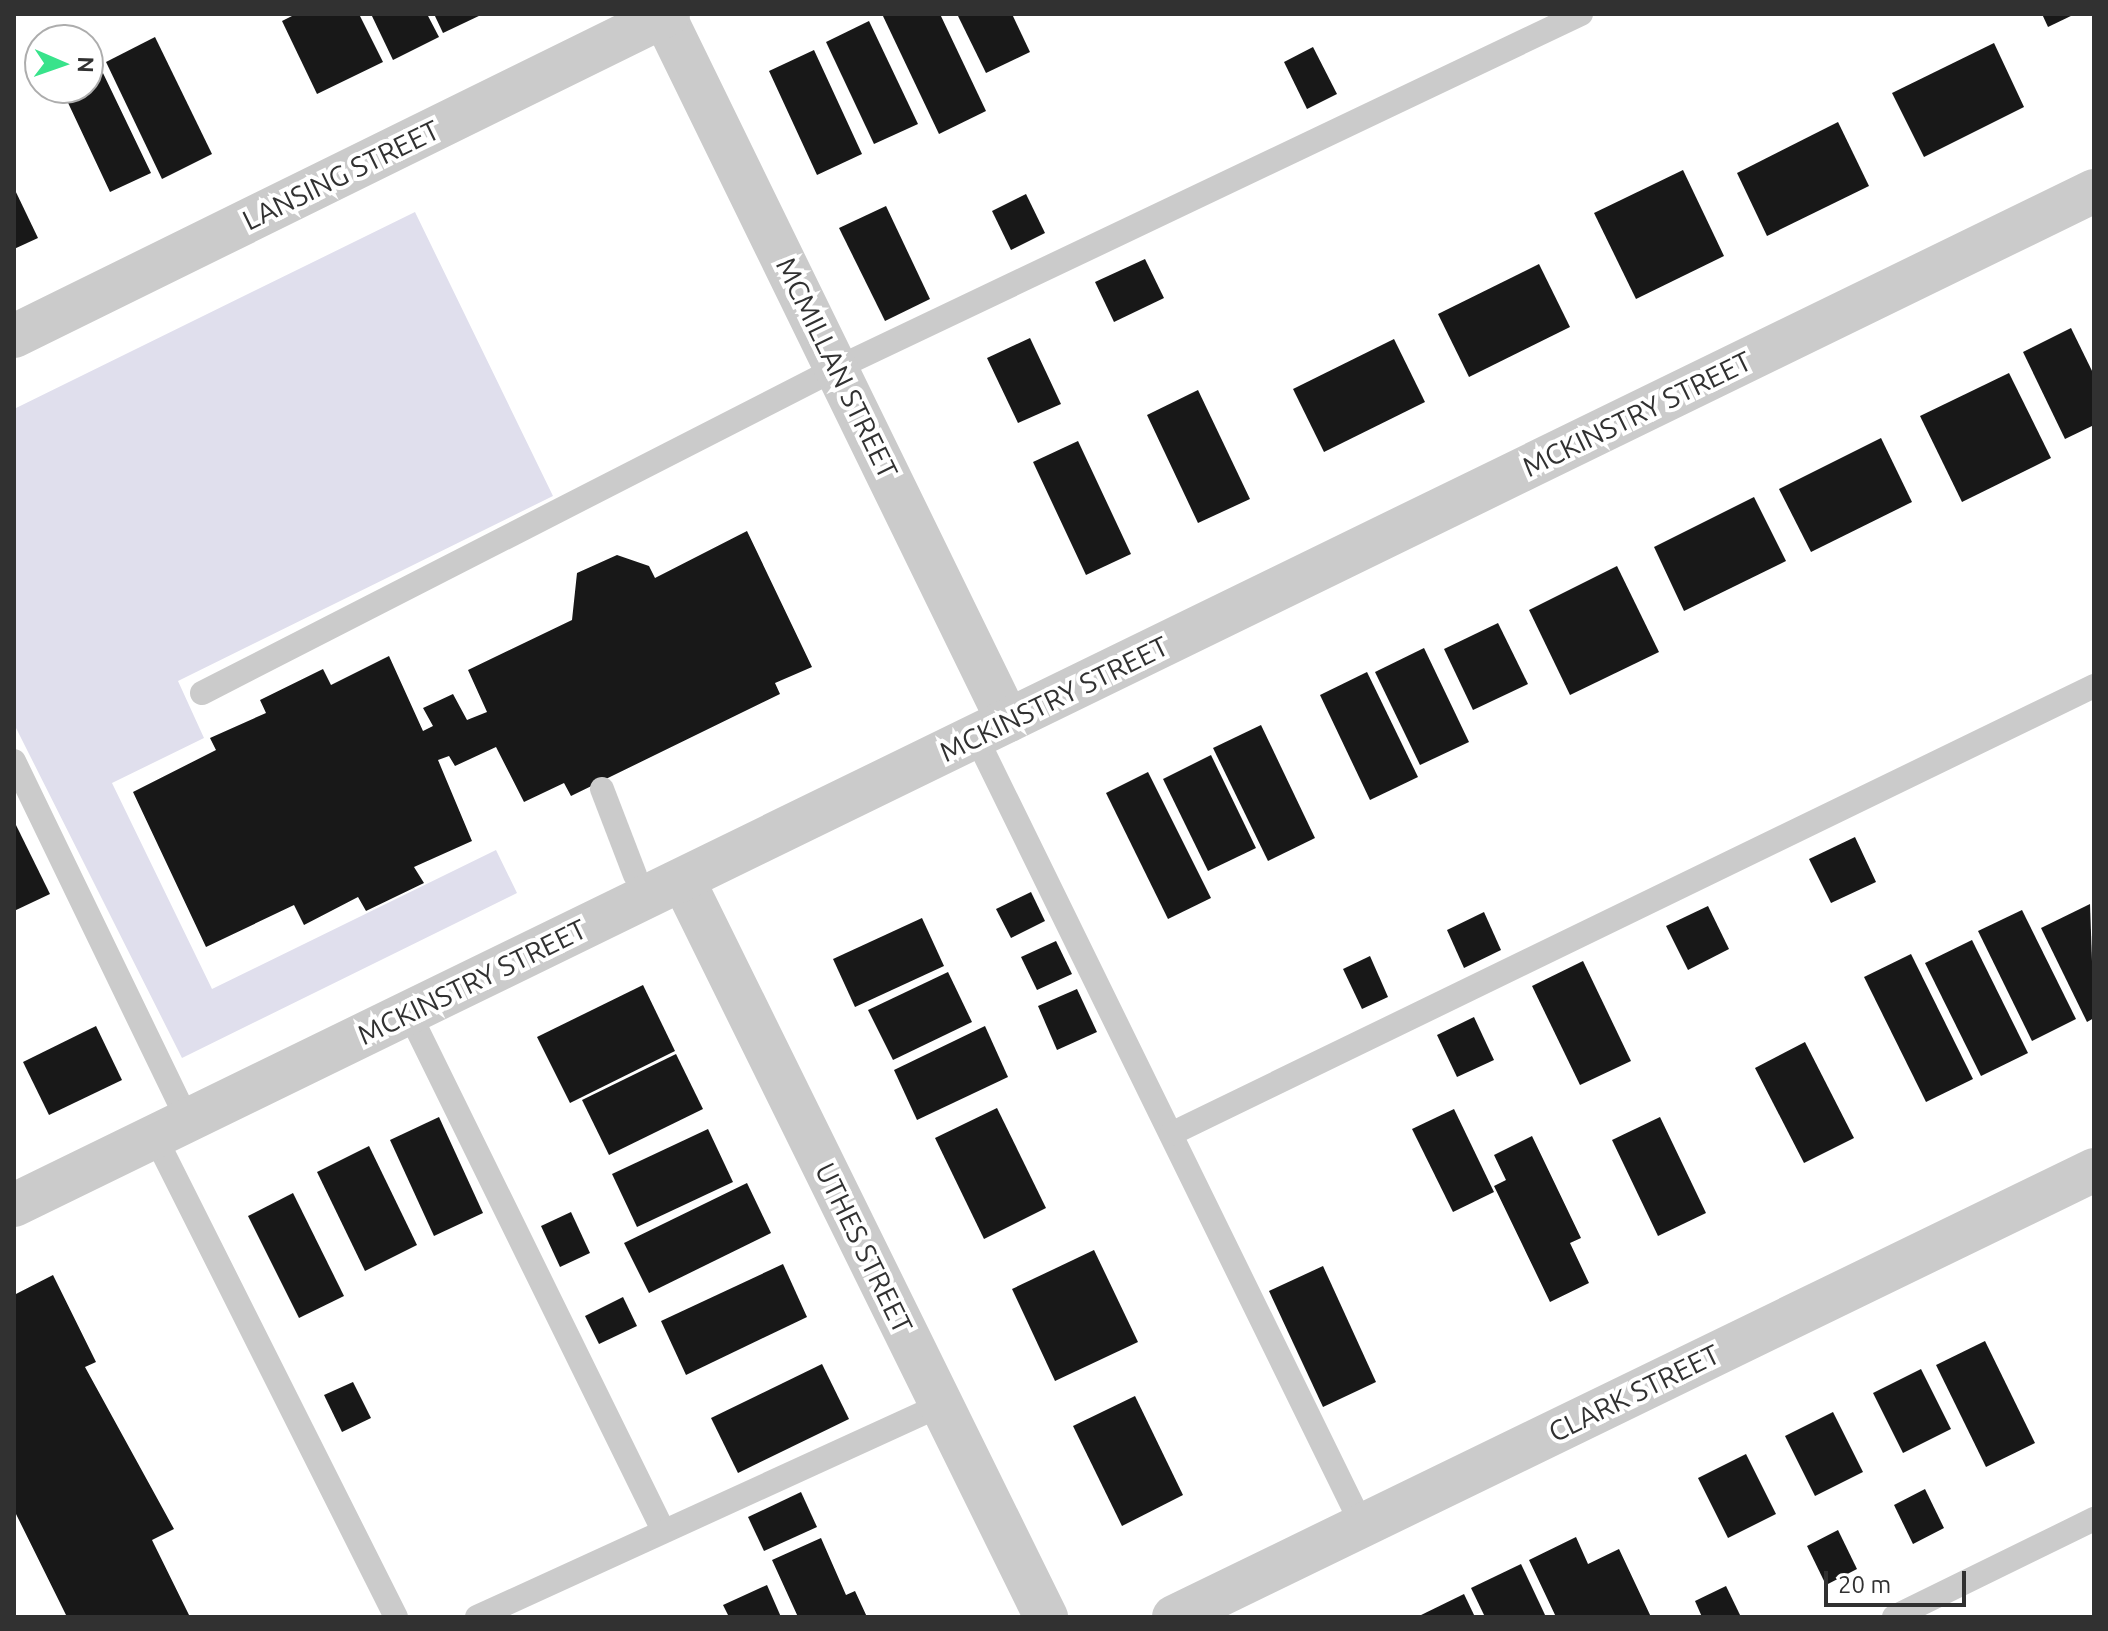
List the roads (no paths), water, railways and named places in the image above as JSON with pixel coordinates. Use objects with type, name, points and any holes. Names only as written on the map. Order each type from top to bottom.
[{"type":"street","name":"MCMILLAN STREET","points":[[666,15],[837,368],[992,729]]},
{"type":"street","name":"LANSING STREET","points":[[14,336],[666,15]]},
{"type":"street","name":"MCKINSTRY STREET","points":[[14,1205],[2094,191]]},
{"type":"street","name":"UTHES STREET","points":[[683,880],[1046,1617]]},
{"type":"street","name":"CLARK STREET","points":[[1174,1617],[2094,1170]]},
{"type":"lane","points":[[202,693],[837,368],[1581,14]]},
{"type":"lane","points":[[1171,1134],[2094,686]]},
{"type":"lane","points":[[992,729],[1171,1134],[1362,1525]]},
{"type":"lane","points":[[14,761],[171,1129],[396,1617]]},
{"type":"lane","points":[[602,789],[635,875]]},
{"type":"lane","points":[[409,1013],[663,1530]]},
{"type":"lane","points":[[477,1617],[941,1405]]},
{"type":"lane","points":[[1894,1617],[2094,1519]]}]
